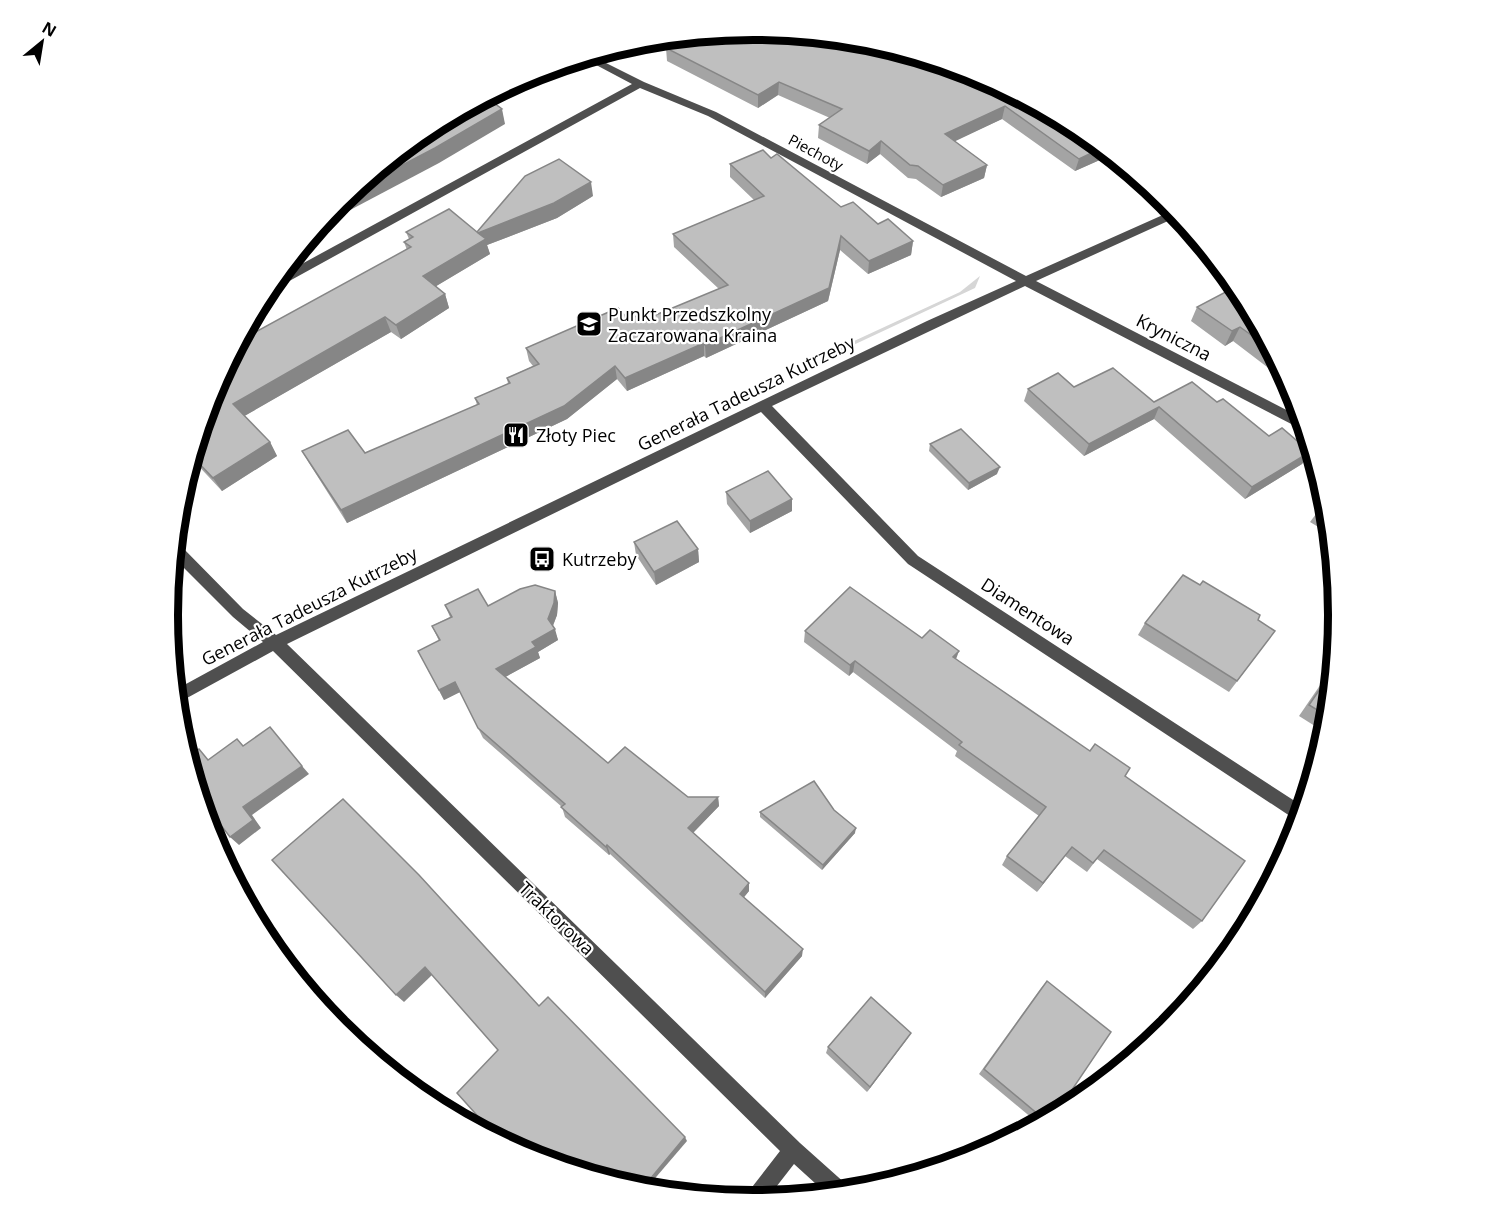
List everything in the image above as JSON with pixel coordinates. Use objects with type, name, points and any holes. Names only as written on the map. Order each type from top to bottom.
[{"type":"street","name":"Piechoty","points":[[597,62],[640,84],[712,114],[1027,282]]},
{"type":"street","points":[[290,275],[640,84]]},
{"type":"street","name":"Generała Tadeusza Kutrzeby","points":[[183,693],[275,643],[763,405],[932,324],[1168,217]]},
{"type":"street","name":"Kryniczna","points":[[1027,282],[1292,418]]},
{"type":"street","name":"Diamentowa","points":[[763,405],[913,560],[1293,810]]},
{"type":"street","name":"Traktorowa","points":[[181,555],[238,613],[275,643],[793,1150],[832,1185]]},
{"type":"street","points":[[762,1190],[793,1150]]},
{"type":"shaded area","points":[[980,276],[975,288],[832,355],[826,354],[960,292]]},
{"type":"building","points":[[753,40],[828,45],[902,60],[973,84],[1007,100],[1072,137],[1093,152],[1079,159],[1005,106],[945,134],[987,165],[943,185],[918,166],[910,165],[881,141],[869,151],[819,125],[842,109],[779,82],[758,95],[666,48],[678,45]]},
{"type":"building","points":[[494,103],[502,109],[384,175],[434,137],[465,118]]},
{"type":"building","points":[[763,150],[771,158],[777,154],[841,207],[853,202],[878,224],[888,219],[913,241],[869,261],[841,236],[829,288],[705,345],[704,343],[625,378],[615,366],[564,406],[341,510],[302,451],[348,430],[365,453],[479,404],[475,398],[510,383],[507,378],[539,364],[526,348],[618,308],[628,319],[637,316],[641,321],[728,285],[673,234],[764,196],[730,164]]},
{"type":"building","points":[[559,159],[591,182],[554,203],[478,233],[486,239],[423,276],[445,294],[396,325],[385,317],[233,404],[270,442],[213,478],[199,463],[222,395],[252,334],[411,247],[404,242],[413,237],[406,232],[449,209],[477,232],[525,176]]},
{"type":"building","points":[[1227,291],[1257,339],[1240,327],[1232,331],[1197,307]]},
{"type":"building","points":[[1113,368],[1154,402],[1192,382],[1217,402],[1223,399],[1269,436],[1282,428],[1301,444],[1304,455],[1252,487],[1159,407],[1089,444],[1028,389],[1058,373],[1074,387]]},
{"type":"building","points":[[961,429],[1000,467],[969,483],[930,444]]},
{"type":"building","points":[[768,471],[792,499],[750,521],[726,492]]},
{"type":"building","points":[[677,521],[698,549],[654,572],[634,542]]},
{"type":"building","points":[[1183,575],[1200,585],[1203,581],[1260,615],[1258,620],[1275,631],[1237,681],[1145,623]]},
{"type":"building","points":[[535,585],[555,591],[554,603],[548,619],[555,629],[532,642],[536,647],[496,669],[608,763],[625,747],[688,797],[718,797],[688,828],[749,883],[740,894],[803,949],[765,992],[607,845],[606,847],[561,807],[565,804],[478,728],[455,682],[439,690],[418,651],[440,640],[432,626],[452,617],[445,605],[478,589],[488,606],[520,589]]},
{"type":"building","points":[[850,587],[922,638],[930,630],[959,651],[953,657],[1090,751],[1095,744],[1130,768],[1125,776],[1245,861],[1202,921],[1104,850],[1093,863],[1072,847],[1043,883],[1007,856],[1046,807],[959,745],[962,742],[855,661],[850,665],[805,631]]},
{"type":"building","points":[[1324,683],[1320,711],[1309,705]]},
{"type":"building","points":[[270,727],[302,766],[243,807],[253,820],[230,837],[216,819],[195,752],[199,749],[208,760],[237,739],[243,746]]},
{"type":"building","points":[[814,781],[834,810],[856,828],[823,865],[760,812]]},
{"type":"building","points":[[343,799],[419,875],[539,1006],[548,997],[685,1137],[649,1180],[604,1171],[568,1160],[533,1147],[484,1123],[457,1093],[498,1050],[425,967],[396,995],[272,860]]},
{"type":"building","points":[[1047,981],[1111,1032],[1067,1097],[1038,1114],[984,1069]]},
{"type":"building","points":[[871,997],[911,1033],[870,1087],[828,1047]]},
{"type":"place","name":"Punkt Przedszkolny Zaczarowana Kraina","points":[[589,324]]},
{"type":"place","name":"Złoty Piec","points":[[516,435]]},
{"type":"place","name":"Kutrzeby","points":[[542,559]]}]
